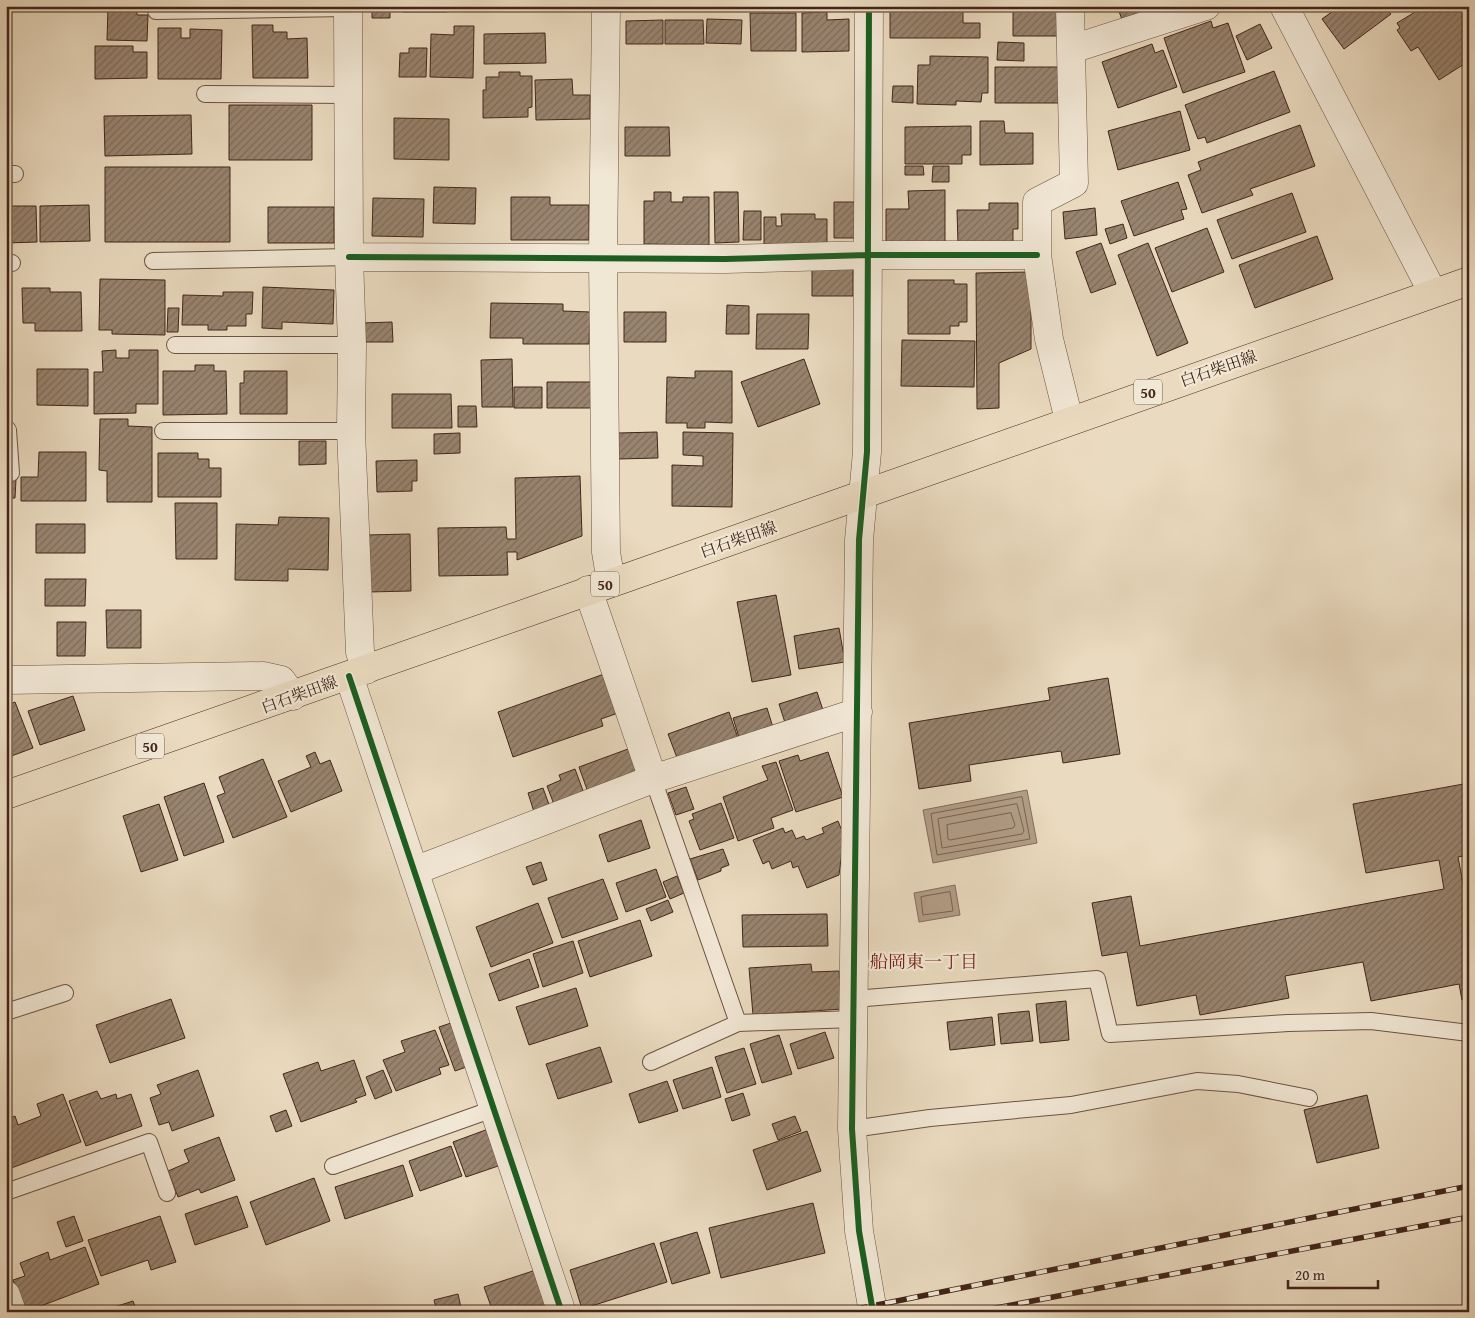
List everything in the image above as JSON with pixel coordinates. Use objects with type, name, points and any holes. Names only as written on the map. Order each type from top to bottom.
[{"type":"main road","name":"白石柴田線","points":[[6,795],[293,696],[600,586],[863,496],[1068,420],[1469,281]]},
{"type":"street","points":[[606,6],[603,259],[606,552],[600,586],[653,779]]},
{"type":"street","points":[[869,6],[867,452],[859,540],[852,1129],[859,1231],[873,1312]]},
{"type":"street","points":[[1068,420],[1049,339],[1036,255],[1037,202],[1074,183],[1070,6]]},
{"type":"street","points":[[1072,49],[1206,6]]},
{"type":"street","points":[[1284,6],[1433,293]]},
{"type":"street","points":[[348,7],[347,94],[352,345],[351,431],[360,652],[357,673],[414,871],[560,1307]]},
{"type":"street","points":[[349,257],[725,259],[868,255],[1036,255]]},
{"type":"street","points":[[6,680],[263,676],[281,680],[293,696]]},
{"type":"street","points":[[414,871],[653,779],[858,712]]},
{"type":"street","points":[[6,1295],[12,1312]]},
{"type":"lane","points":[[156,11],[348,7]]},
{"type":"lane","points":[[205,94],[347,94]]},
{"type":"lane","points":[[153,261],[349,257]]},
{"type":"lane","points":[[175,345],[352,345]]},
{"type":"lane","points":[[6,428],[8,430],[11,473]]},
{"type":"lane","points":[[163,431],[351,431]]},
{"type":"lane","points":[[653,779],[738,1023]]},
{"type":"lane","points":[[651,1062],[738,1023],[1097,979],[1110,1034],[1288,1022],[1371,1021],[1469,1032]]},
{"type":"lane","points":[[6,1012],[65,993]]},
{"type":"lane","points":[[852,1129],[930,1118],[1071,1105],[1197,1082],[1238,1084],[1309,1098]]},
{"type":"lane","points":[[333,1166],[493,1110]]},
{"type":"lane","points":[[6,1192],[149,1142],[167,1193]]},
{"type":"water","points":[[1027,790],[1037,843],[933,863],[923,810]]},
{"type":"water","points":[[955,885],[960,915],[919,922],[914,893]]},
{"type":"building","points":[[360,6],[390,6],[390,18],[372,18],[372,10],[360,10]]},
{"type":"building","points":[[403,6],[447,6],[447,12],[403,12]]},
{"type":"building","points":[[905,6],[943,6],[943,11],[963,11],[963,23],[980,23],[980,38],[890,38],[890,11],[905,11]]},
{"type":"building","points":[[1013,6],[1058,6],[1059,36],[1013,36]]},
{"type":"building","points":[[1117,6],[1175,6],[1124,25]]},
{"type":"building","points":[[1334,6],[1390,6],[1387,9],[1391,14],[1344,49],[1322,19],[1336,9]]},
{"type":"building","points":[[1425,6],[1465,6],[1469,12],[1469,61],[1439,80],[1418,47],[1411,51],[1397,30],[1400,28],[1397,23]]},
{"type":"building","points":[[108,7],[137,8],[137,15],[148,15],[147,41],[107,40]]},
{"type":"building","points":[[827,12],[827,20],[849,19],[849,51],[802,52],[802,13]]},
{"type":"building","points":[[750,13],[796,13],[796,51],[751,51]]},
{"type":"building","points":[[707,19],[742,20],[741,44],[706,43]]},
{"type":"building","points":[[663,20],[663,44],[626,44],[626,21]]},
{"type":"building","points":[[665,20],[703,20],[704,44],[665,44]]},
{"type":"building","points":[[1211,21],[1213,28],[1228,23],[1245,72],[1183,93],[1164,38]]},
{"type":"building","points":[[1260,24],[1272,48],[1247,60],[1236,36]]},
{"type":"building","points":[[252,25],[273,25],[273,32],[287,32],[287,39],[307,38],[308,78],[253,78]]},
{"type":"building","points":[[454,26],[474,26],[473,78],[430,77],[431,34],[454,35]]},
{"type":"building","points":[[158,28],[181,28],[181,38],[190,38],[190,29],[222,30],[221,79],[158,79]]},
{"type":"building","points":[[545,33],[546,63],[484,64],[484,34]]},
{"type":"building","points":[[998,42],[1024,43],[1024,61],[997,60]]},
{"type":"building","points":[[1152,44],[1155,53],[1163,50],[1177,87],[1118,108],[1102,62]]},
{"type":"building","points":[[95,46],[133,46],[133,52],[147,52],[147,78],[95,79]]},
{"type":"building","points":[[409,48],[427,48],[426,77],[399,77],[400,53],[409,53]]},
{"type":"building","points":[[930,56],[988,57],[988,93],[982,93],[981,102],[956,101],[956,105],[917,104],[918,65],[930,65]]},
{"type":"building","points":[[995,67],[1063,67],[1063,103],[995,103]]},
{"type":"building","points":[[1274,71],[1290,112],[1207,143],[1205,137],[1198,139],[1185,105]]},
{"type":"building","points":[[499,72],[520,72],[520,76],[532,76],[532,107],[528,108],[528,117],[483,118],[483,90],[486,90],[486,77],[499,77]]},
{"type":"building","points":[[572,79],[573,95],[590,95],[590,119],[536,120],[535,80]]},
{"type":"building","points":[[893,86],[913,86],[913,103],[892,102]]},
{"type":"building","points":[[229,105],[312,105],[312,160],[229,160]]},
{"type":"building","points":[[1180,111],[1190,150],[1118,170],[1108,131]]},
{"type":"building","points":[[191,115],[192,154],[105,156],[104,116]]},
{"type":"building","points":[[394,118],[449,119],[449,160],[394,159]]},
{"type":"building","points":[[980,121],[1004,121],[1005,133],[1033,133],[1033,164],[980,165]]},
{"type":"building","points":[[1300,125],[1315,166],[1250,189],[1253,195],[1202,213],[1188,175],[1201,170],[1198,162]]},
{"type":"building","points":[[971,126],[971,155],[962,155],[962,164],[905,164],[905,127]]},
{"type":"building","points":[[625,127],[669,127],[670,156],[625,156]]},
{"type":"building","points":[[905,166],[923,166],[924,175],[905,175]]},
{"type":"building","points":[[933,166],[949,166],[949,182],[932,182]]},
{"type":"building","points":[[105,167],[230,167],[230,242],[105,242]]},
{"type":"building","points":[[1178,182],[1187,209],[1181,210],[1184,219],[1134,236],[1121,201]]},
{"type":"building","points":[[434,187],[476,188],[475,224],[433,223]]},
{"type":"building","points":[[945,190],[945,242],[886,243],[886,209],[909,209],[908,191]]},
{"type":"building","points":[[654,192],[671,192],[671,202],[683,202],[683,197],[709,197],[709,245],[644,244],[644,201],[654,201]]},
{"type":"building","points":[[714,192],[738,192],[739,242],[715,243]]},
{"type":"building","points":[[1292,193],[1306,232],[1232,259],[1217,220]]},
{"type":"building","points":[[511,197],[550,197],[550,205],[589,205],[589,240],[511,240]]},
{"type":"building","points":[[373,198],[424,199],[423,237],[372,236]]},
{"type":"building","points":[[834,202],[857,202],[857,238],[834,238]]},
{"type":"building","points":[[989,203],[1018,203],[1018,229],[1013,229],[1013,242],[958,243],[957,210],[989,210]]},
{"type":"building","points":[[89,205],[90,241],[40,242],[40,206]]},
{"type":"building","points":[[6,206],[36,206],[37,242],[6,243]]},
{"type":"building","points":[[268,207],[334,207],[334,243],[268,243]]},
{"type":"building","points":[[1095,208],[1097,235],[1065,239],[1063,212]]},
{"type":"building","points":[[744,211],[761,211],[761,240],[743,240]]},
{"type":"building","points":[[781,214],[815,214],[815,219],[827,219],[827,243],[764,244],[764,217],[776,217],[776,226],[782,226]]},
{"type":"building","points":[[1123,224],[1127,238],[1110,244],[1105,229]]},
{"type":"building","points":[[1207,228],[1224,272],[1172,292],[1155,248]]},
{"type":"building","points":[[1317,236],[1333,279],[1255,308],[1239,265]]},
{"type":"building","points":[[1101,243],[1116,284],[1091,293],[1076,252]]},
{"type":"building","points":[[1148,243],[1188,343],[1157,356],[1118,255]]},
{"type":"building","points":[[812,268],[853,268],[853,296],[812,296]]},
{"type":"building","points":[[1031,272],[1031,349],[999,363],[999,408],[977,409],[976,273]]},
{"type":"building","points":[[100,279],[165,280],[165,335],[112,334],[112,330],[99,330]]},
{"type":"building","points":[[908,280],[954,280],[954,284],[967,284],[967,322],[959,322],[959,326],[950,326],[950,334],[908,334]]},
{"type":"building","points":[[263,287],[334,290],[333,324],[282,322],[282,329],[262,328]]},
{"type":"building","points":[[22,288],[50,288],[50,292],[81,292],[82,331],[35,331],[35,323],[23,323]]},
{"type":"building","points":[[223,292],[253,292],[252,314],[246,314],[246,326],[227,326],[227,330],[208,330],[208,325],[182,325],[183,295],[223,296]]},
{"type":"building","points":[[491,303],[563,304],[563,311],[590,312],[589,344],[523,344],[523,338],[490,338]]},
{"type":"building","points":[[727,305],[749,306],[749,334],[726,334]]},
{"type":"building","points":[[168,308],[179,308],[178,332],[167,332]]},
{"type":"building","points":[[624,312],[666,312],[666,342],[624,342]]},
{"type":"building","points":[[757,314],[809,314],[808,349],[756,349]]},
{"type":"building","points":[[392,322],[393,342],[363,342],[362,323]]},
{"type":"building","points":[[902,340],[975,341],[974,387],[901,386]]},
{"type":"building","points":[[116,350],[116,358],[129,358],[129,350],[158,350],[158,404],[136,404],[136,413],[94,414],[94,372],[103,372],[102,351]]},
{"type":"building","points":[[512,359],[513,407],[482,407],[481,360]]},
{"type":"building","points":[[804,359],[820,404],[758,427],[741,382]]},
{"type":"building","points":[[195,365],[214,365],[214,371],[226,371],[227,414],[163,415],[163,371],[195,371]]},
{"type":"building","points":[[37,369],[88,369],[88,406],[37,405]]},
{"type":"building","points":[[244,371],[287,371],[287,414],[240,414],[240,383],[244,383]]},
{"type":"building","points":[[695,371],[732,371],[732,423],[705,422],[705,428],[687,428],[687,423],[666,423],[667,377],[695,378]]},
{"type":"building","points":[[547,382],[596,382],[597,408],[547,408]]},
{"type":"building","points":[[514,387],[542,387],[542,408],[514,408]]},
{"type":"building","points":[[392,394],[451,394],[452,428],[392,428]]},
{"type":"building","points":[[458,406],[476,406],[477,427],[458,427]]},
{"type":"building","points":[[100,419],[128,419],[128,426],[152,427],[152,502],[107,502],[107,471],[99,470]]},
{"type":"building","points":[[657,432],[658,458],[618,459],[618,433]]},
{"type":"building","points":[[683,432],[733,433],[732,507],[672,506],[672,465],[703,466],[703,456],[683,455]]},
{"type":"building","points":[[460,433],[460,453],[434,454],[434,434]]},
{"type":"building","points":[[299,441],[326,441],[326,464],[299,465]]},
{"type":"building","points":[[39,452],[86,452],[86,501],[21,501],[21,477],[38,477]]},
{"type":"building","points":[[158,453],[198,453],[198,459],[209,459],[209,468],[221,468],[221,497],[158,497]]},
{"type":"building","points":[[417,460],[417,481],[412,481],[412,491],[377,492],[376,461]]},
{"type":"building","points":[[580,476],[582,536],[517,560],[517,552],[507,552],[508,575],[439,576],[438,528],[506,527],[507,539],[516,539],[515,478]]},
{"type":"building","points":[[6,479],[16,479],[15,498],[6,498]]},
{"type":"building","points":[[175,503],[217,503],[217,559],[176,559]]},
{"type":"building","points":[[279,517],[329,518],[328,570],[288,569],[288,581],[235,580],[236,524],[278,525]]},
{"type":"building","points":[[36,524],[85,524],[85,553],[36,553]]},
{"type":"building","points":[[410,534],[411,591],[368,592],[366,535]]},
{"type":"building","points":[[45,579],[86,579],[85,606],[45,606]]},
{"type":"building","points":[[776,595],[791,675],[752,682],[737,602]]},
{"type":"building","points":[[106,610],[141,610],[141,648],[107,648]]},
{"type":"building","points":[[57,622],[86,622],[85,656],[57,656]]},
{"type":"building","points":[[839,628],[845,662],[799,669],[794,636]]},
{"type":"building","points":[[607,673],[621,712],[601,719],[603,726],[513,757],[498,712]]},
{"type":"building","points":[[1108,678],[1120,754],[1063,763],[1061,751],[969,765],[971,781],[919,789],[909,723],[1050,700],[1048,688]]},
{"type":"building","points":[[817,692],[826,719],[788,732],[779,704]]},
{"type":"building","points":[[73,696],[85,730],[40,745],[28,711]]},
{"type":"building","points":[[15,702],[33,748],[6,758],[6,706]]},
{"type":"building","points":[[767,708],[775,734],[741,744],[733,718]]},
{"type":"building","points":[[729,712],[739,741],[679,763],[668,734]]},
{"type":"building","points":[[628,749],[638,776],[589,795],[579,767]]},
{"type":"building","points":[[315,752],[320,764],[330,760],[342,791],[291,812],[278,781],[311,767],[306,756]]},
{"type":"building","points":[[828,752],[843,797],[796,812],[779,761],[798,755],[800,761]]},
{"type":"building","points":[[263,759],[287,817],[233,838],[217,796],[225,793],[219,777]]},
{"type":"building","points":[[776,762],[793,810],[771,818],[774,828],[738,841],[723,797],[768,780],[762,766]]},
{"type":"building","points":[[575,769],[585,796],[555,807],[547,786],[561,780],[559,775]]},
{"type":"building","points":[[204,783],[224,842],[184,856],[164,797]]},
{"type":"building","points":[[1469,783],[1469,855],[1458,857],[1469,914],[1469,998],[1462,1000],[1459,984],[1371,1001],[1363,962],[1285,976],[1289,998],[1200,1015],[1196,995],[1137,1006],[1127,952],[1102,956],[1092,903],[1131,896],[1140,946],[1444,889],[1439,860],[1366,873],[1353,804]]},
{"type":"building","points":[[686,787],[694,809],[676,815],[668,793]]},
{"type":"building","points":[[543,788],[551,810],[535,815],[528,793]]},
{"type":"building","points":[[721,803],[734,838],[700,850],[689,821],[694,819],[692,814]]},
{"type":"building","points":[[159,804],[178,860],[141,872],[123,816]]},
{"type":"building","points":[[641,820],[650,848],[608,862],[599,835]]},
{"type":"building","points":[[838,821],[844,836],[839,875],[807,888],[798,866],[793,868],[791,861],[772,869],[769,861],[763,864],[753,840],[783,828],[785,833],[792,830],[796,839],[804,836],[806,840],[824,833],[822,828]]},
{"type":"building","points":[[723,849],[729,865],[721,868],[721,871],[698,880],[690,859]]},
{"type":"building","points":[[541,862],[547,880],[533,885],[526,867]]},
{"type":"building","points":[[656,869],[666,897],[626,912],[616,883]]},
{"type":"building","points":[[677,876],[684,893],[670,899],[663,882]]},
{"type":"building","points":[[603,879],[618,919],[562,938],[548,898]]},
{"type":"building","points":[[668,900],[673,912],[651,921],[646,909]]},
{"type":"building","points":[[538,903],[553,943],[491,967],[476,927]]},
{"type":"building","points":[[827,914],[828,946],[743,947],[742,915]]},
{"type":"building","points":[[640,920],[652,956],[590,977],[578,941]]},
{"type":"building","points":[[573,941],[583,973],[543,987],[533,954]]},
{"type":"building","points":[[529,959],[539,987],[499,1001],[489,974]]},
{"type":"building","points":[[811,964],[812,972],[839,971],[842,1009],[753,1015],[749,968]]},
{"type":"building","points":[[576,988],[588,1026],[529,1045],[516,1007]]},
{"type":"building","points":[[171,999],[185,1038],[110,1063],[96,1025]]},
{"type":"building","points":[[1066,1001],[1069,1040],[1040,1043],[1036,1004]]},
{"type":"building","points":[[1029,1011],[1033,1041],[1001,1044],[998,1014]]},
{"type":"building","points":[[992,1017],[995,1045],[950,1050],[947,1022]]},
{"type":"building","points":[[457,1021],[472,1065],[455,1071],[439,1027]]},
{"type":"building","points":[[435,1030],[449,1065],[439,1068],[441,1074],[396,1091],[383,1060],[405,1052],[401,1041]]},
{"type":"building","points":[[825,1032],[834,1058],[798,1069],[790,1044]]},
{"type":"building","points":[[779,1035],[792,1074],[762,1083],[750,1044]]},
{"type":"building","points":[[600,1047],[612,1082],[558,1099],[546,1064]]},
{"type":"building","points":[[744,1048],[756,1084],[727,1093],[715,1057]]},
{"type":"building","points":[[354,1060],[366,1095],[355,1099],[357,1102],[301,1122],[283,1074],[318,1062],[321,1071]]},
{"type":"building","points":[[712,1067],[721,1097],[683,1109],[673,1080]]},
{"type":"building","points":[[198,1070],[214,1116],[172,1131],[169,1122],[159,1125],[150,1098],[161,1094],[157,1085]]},
{"type":"building","points":[[383,1070],[392,1092],[375,1099],[366,1077]]},
{"type":"building","points":[[667,1081],[678,1111],[639,1123],[629,1094]]},
{"type":"building","points":[[97,1091],[101,1099],[116,1094],[117,1099],[131,1094],[142,1126],[86,1146],[69,1101]]},
{"type":"building","points":[[743,1093],[750,1115],[732,1121],[725,1099]]},
{"type":"building","points":[[63,1094],[81,1142],[6,1170],[6,1120],[15,1116],[18,1125],[41,1116],[37,1104]]},
{"type":"building","points":[[1367,1095],[1379,1148],[1317,1163],[1304,1110]]},
{"type":"building","points":[[286,1110],[292,1126],[276,1132],[270,1116]]},
{"type":"building","points":[[795,1116],[801,1131],[778,1140],[772,1124]]},
{"type":"building","points":[[491,1128],[504,1164],[466,1177],[453,1142]]},
{"type":"building","points":[[807,1131],[821,1171],[767,1190],[753,1150]]},
{"type":"building","points":[[219,1137],[235,1180],[201,1193],[199,1189],[178,1197],[168,1171],[189,1162],[184,1150]]},
{"type":"building","points":[[451,1146],[462,1176],[420,1191],[409,1161]]},
{"type":"building","points":[[403,1165],[413,1196],[345,1219],[335,1187]]},
{"type":"building","points":[[314,1178],[330,1221],[266,1245],[250,1202]]},
{"type":"building","points":[[237,1196],[248,1227],[195,1245],[185,1214]]},
{"type":"building","points":[[813,1203],[825,1253],[721,1278],[709,1228]]},
{"type":"building","points":[[74,1216],[83,1241],[66,1247],[57,1222]]},
{"type":"building","points":[[160,1216],[176,1262],[151,1270],[148,1260],[101,1276],[88,1240]]},
{"type":"building","points":[[697,1232],[710,1273],[672,1284],[660,1243]]},
{"type":"building","points":[[654,1243],[667,1282],[582,1309],[570,1270]]},
{"type":"building","points":[[85,1247],[99,1284],[25,1312],[13,1280],[25,1276],[20,1263],[48,1252],[50,1260]]},
{"type":"building","points":[[539,1269],[553,1312],[493,1312],[484,1287]]},
{"type":"building","points":[[458,1294],[462,1312],[437,1312],[434,1300]]},
{"type":"building","points":[[133,1301],[137,1312],[99,1312]]},
{"type":"building","points":[[98,1307],[99,1312],[83,1312]]},
{"type":"building","points":[[429,1307],[430,1312],[411,1312]]},
{"type":"railway","points":[[842,1312],[1469,1186]]},
{"type":"railway","points":[[975,1312],[1469,1217]]},
{"type":"cycle path","points":[[869,6],[867,452],[859,540],[852,1129],[859,1231],[873,1312]]},
{"type":"cycle path","points":[[349,257],[725,259],[868,255],[1037,255]]},
{"type":"cycle path","points":[[349,676],[560,1307]]},
{"type":"district","name":"船岡東一丁目","points":[[924,961]]}]
